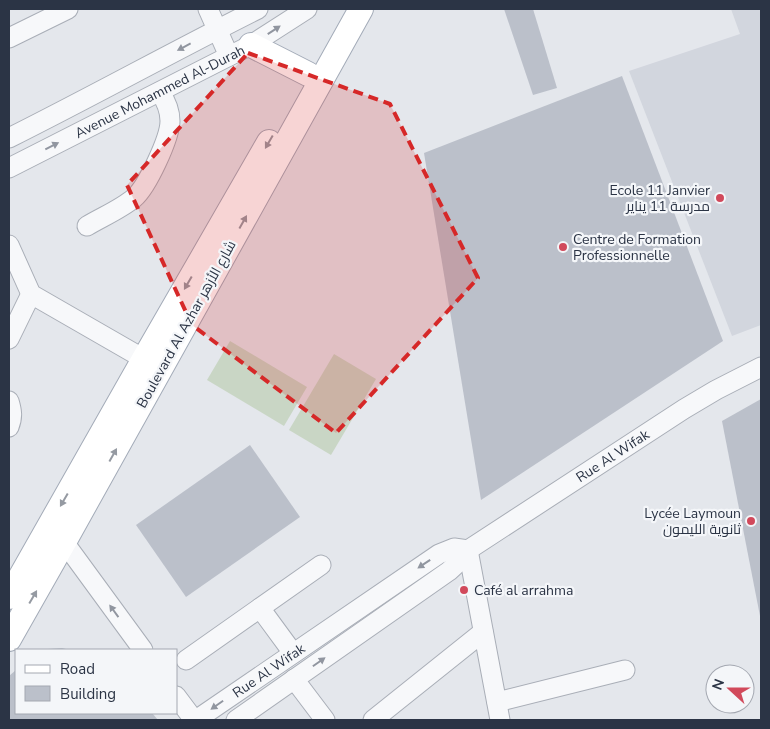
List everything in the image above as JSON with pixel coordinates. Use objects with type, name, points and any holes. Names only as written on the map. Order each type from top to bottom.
[{"type":"main road","name":"Boulevard Al Azhar شارع الأزهر","points":[[9,597],[346,9]]},
{"type":"main road","name":"Boulevard Al Azhar شارع الأزهر","points":[[9,639],[361,9]]},
{"type":"main road","points":[[251,45],[308,74]]},
{"type":"street","points":[[9,38],[68,9]]},
{"type":"street","points":[[208,9],[229,56]]},
{"type":"street","name":"Avenue Mohammed Al-Durah","points":[[9,138],[258,9]]},
{"type":"street","name":"Avenue Mohammed Al-Durah","points":[[9,168],[251,45],[307,9]]},
{"type":"street","points":[[87,226],[129,202],[142,190],[170,130],[170,113],[160,92]]},
{"type":"street","points":[[9,246],[31,294],[144,359]]},
{"type":"street","points":[[9,339],[31,294]]},
{"type":"street","name":"Rue Al Wifak","points":[[243,718],[294,679],[449,571],[463,558],[468,550],[684,409],[761,367]]},
{"type":"street","points":[[9,402],[12,417],[9,427]]},
{"type":"street","points":[[64,542],[142,649]]},
{"type":"street","name":"Rue Al Wifak","points":[[195,720],[439,554],[454,548],[468,550]]},
{"type":"street","points":[[468,550],[498,711],[624,670]]},
{"type":"street","points":[[186,660],[321,565]]},
{"type":"street","points":[[260,608],[294,653]]},
{"type":"street","points":[[373,720],[483,632]]},
{"type":"street","points":[[294,679],[325,720]]},
{"type":"street","points":[[178,699],[195,720]]},
{"type":"highlighted area","points":[[248,53],[390,104],[478,278],[336,433],[192,325],[127,185]]},
{"type":"shaded area","name":"Ecole 11 Janvier مدرسة 11 يناير","points":[[731,9],[761,9],[761,325],[732,336],[629,71],[740,34]]},
{"type":"green space","points":[[230,341],[307,387],[284,426],[207,380]]},
{"type":"green space","points":[[334,354],[376,379],[331,455],[289,430]]},
{"type":"building","points":[[504,9],[533,9],[557,88],[533,95]]},
{"type":"building","name":"Centre de Formation Professionnelle","points":[[622,76],[723,341],[481,500],[424,153]]},
{"type":"building","name":"Lycée Laymoun ثانوية الليمون","points":[[761,399],[761,616],[760,616],[722,421]]},
{"type":"building","points":[[250,445],[300,517],[186,597],[136,525]]},
{"type":"building","points":[[15,671],[15,714],[153,714],[158,720],[9,720],[9,676]]},
{"type":"place","name":"Ecole 11 Janvier مدرسة 11 يناير","points":[[720,198]]},
{"type":"place","name":"Centre de Formation Professionnelle","points":[[563,247]]},
{"type":"place","name":"Lycée Laymoun ثانوية الليمون","points":[[751,521]]},
{"type":"place","name":"Café al arrahma","points":[[464,590]]}]
